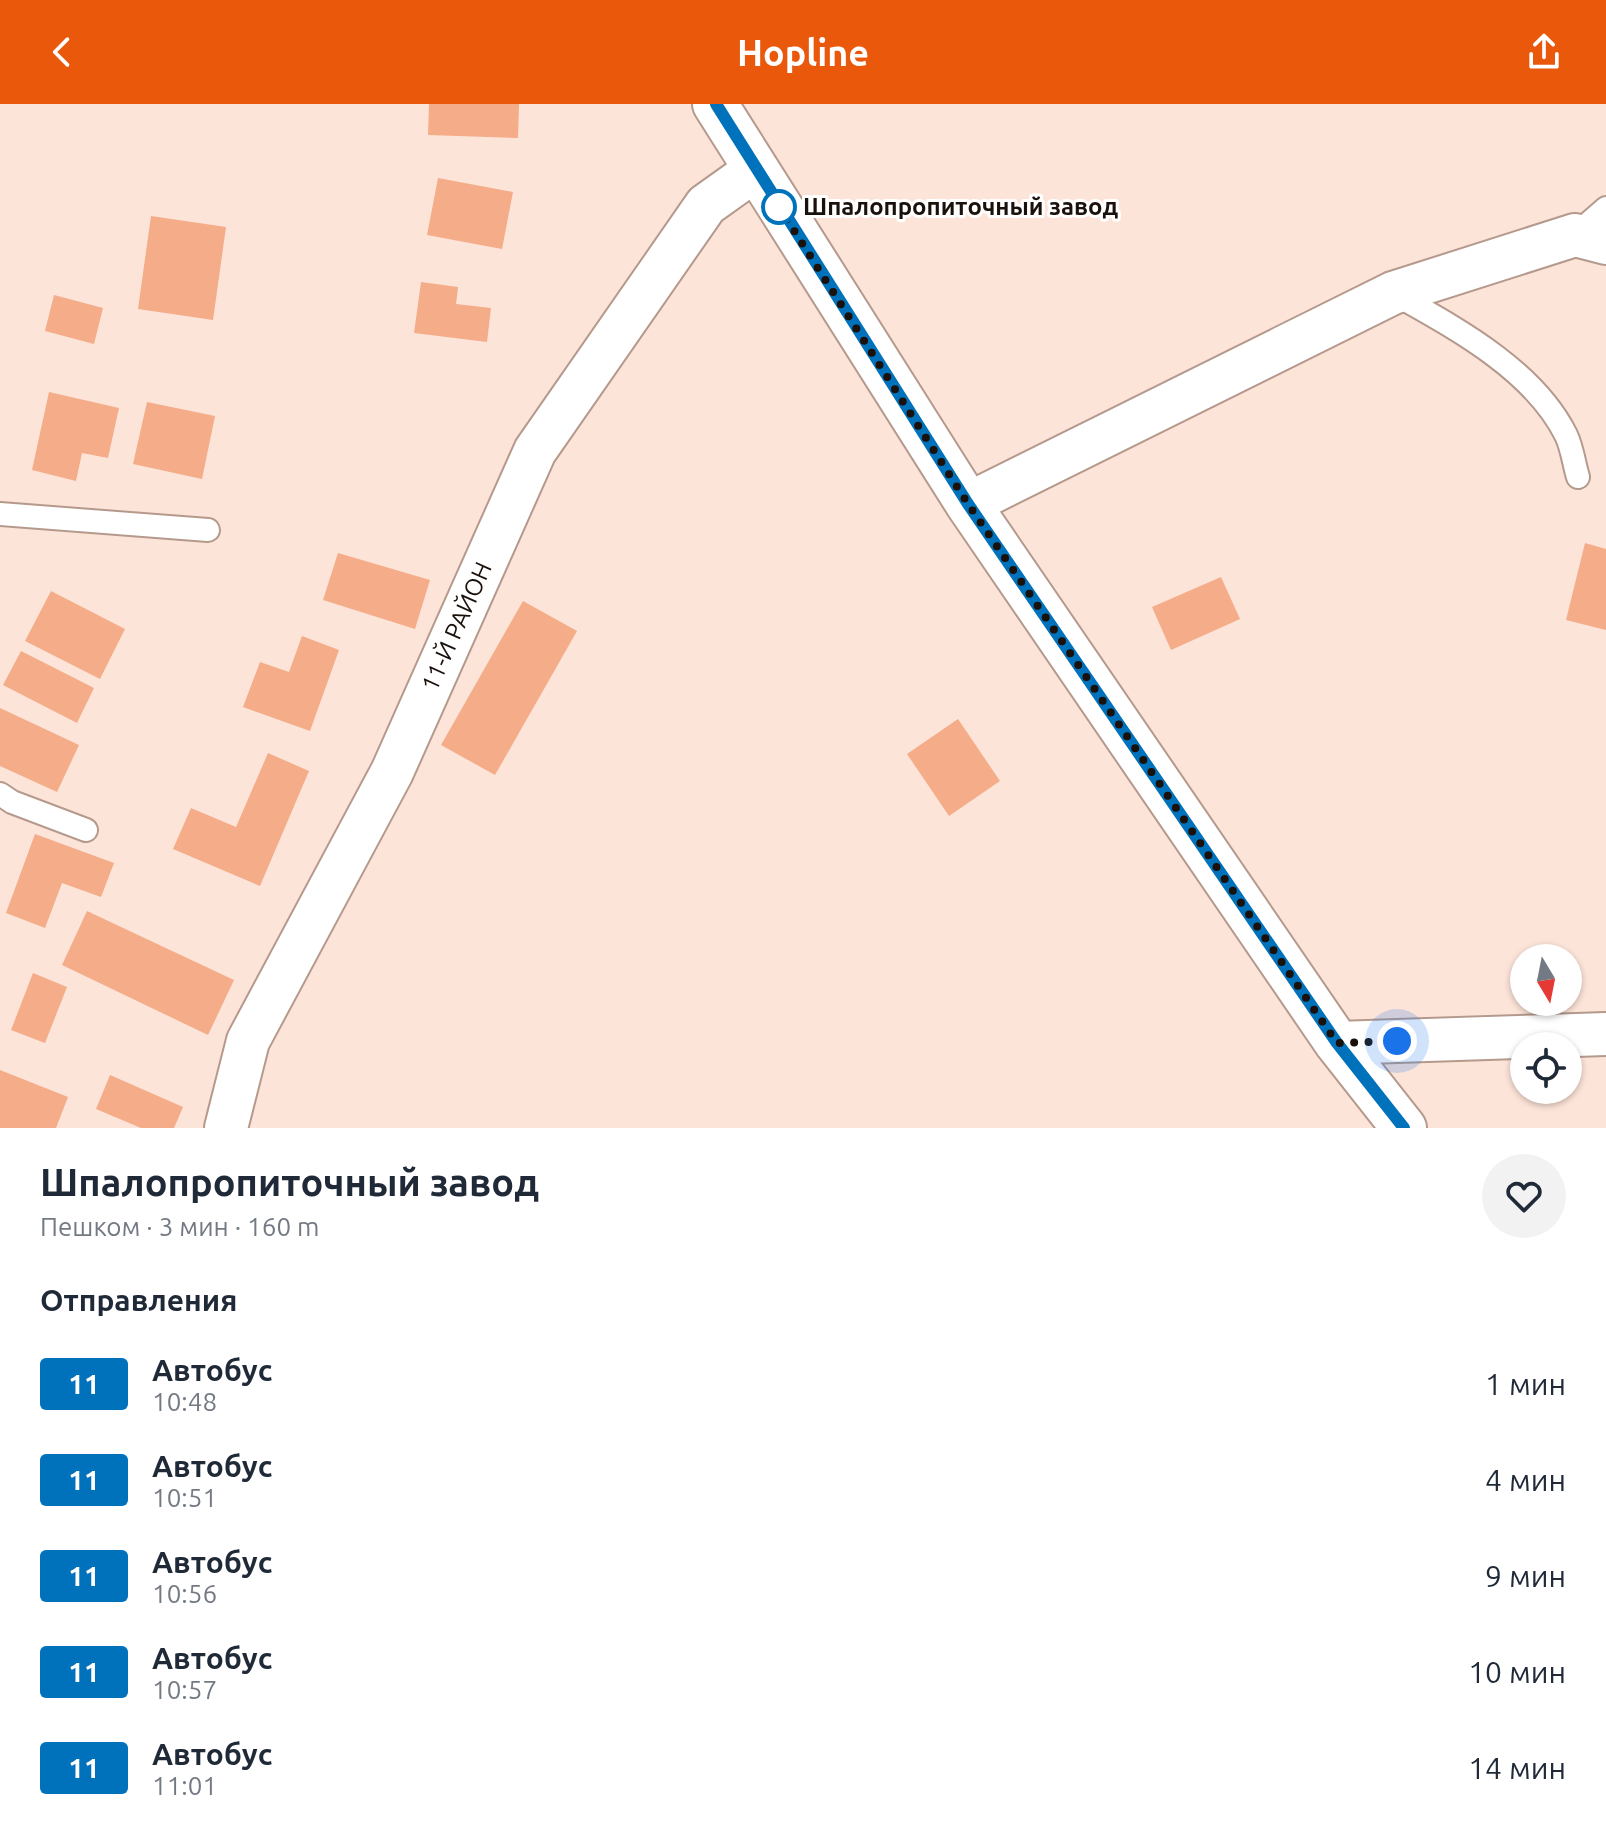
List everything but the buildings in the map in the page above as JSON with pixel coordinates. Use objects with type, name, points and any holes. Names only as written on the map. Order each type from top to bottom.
[{"type":"street","points":[[715,104],[968,504],[1337,1043],[1404,1128]]},
{"type":"street","name":"11-Й РАЙОН","points":[[226,1128],[248,1041],[392,772],[535,451],[706,205],[755,170]]},
{"type":"street","points":[[968,504],[1393,293],[1590,239]]},
{"type":"street","points":[[1337,1043],[1606,1034]]},
{"type":"lane","points":[[1590,239],[1606,208]]},
{"type":"lane","points":[[1393,293],[1463,332],[1535,389],[1567,436],[1578,477]]},
{"type":"lane","points":[[0,514],[208,530]]},
{"type":"lane","points":[[0,794],[12,802],[86,830]]},
{"type":"bus line","name":"11","points":[[716,104],[968,504],[1337,1043],[1404,1128]]},
{"type":"place","name":"Шпалопропиточный завод","points":[[779,207]]},
{"type":"route","points":[[779,207],[968,504],[1337,1043],[1397,1041]]}]
